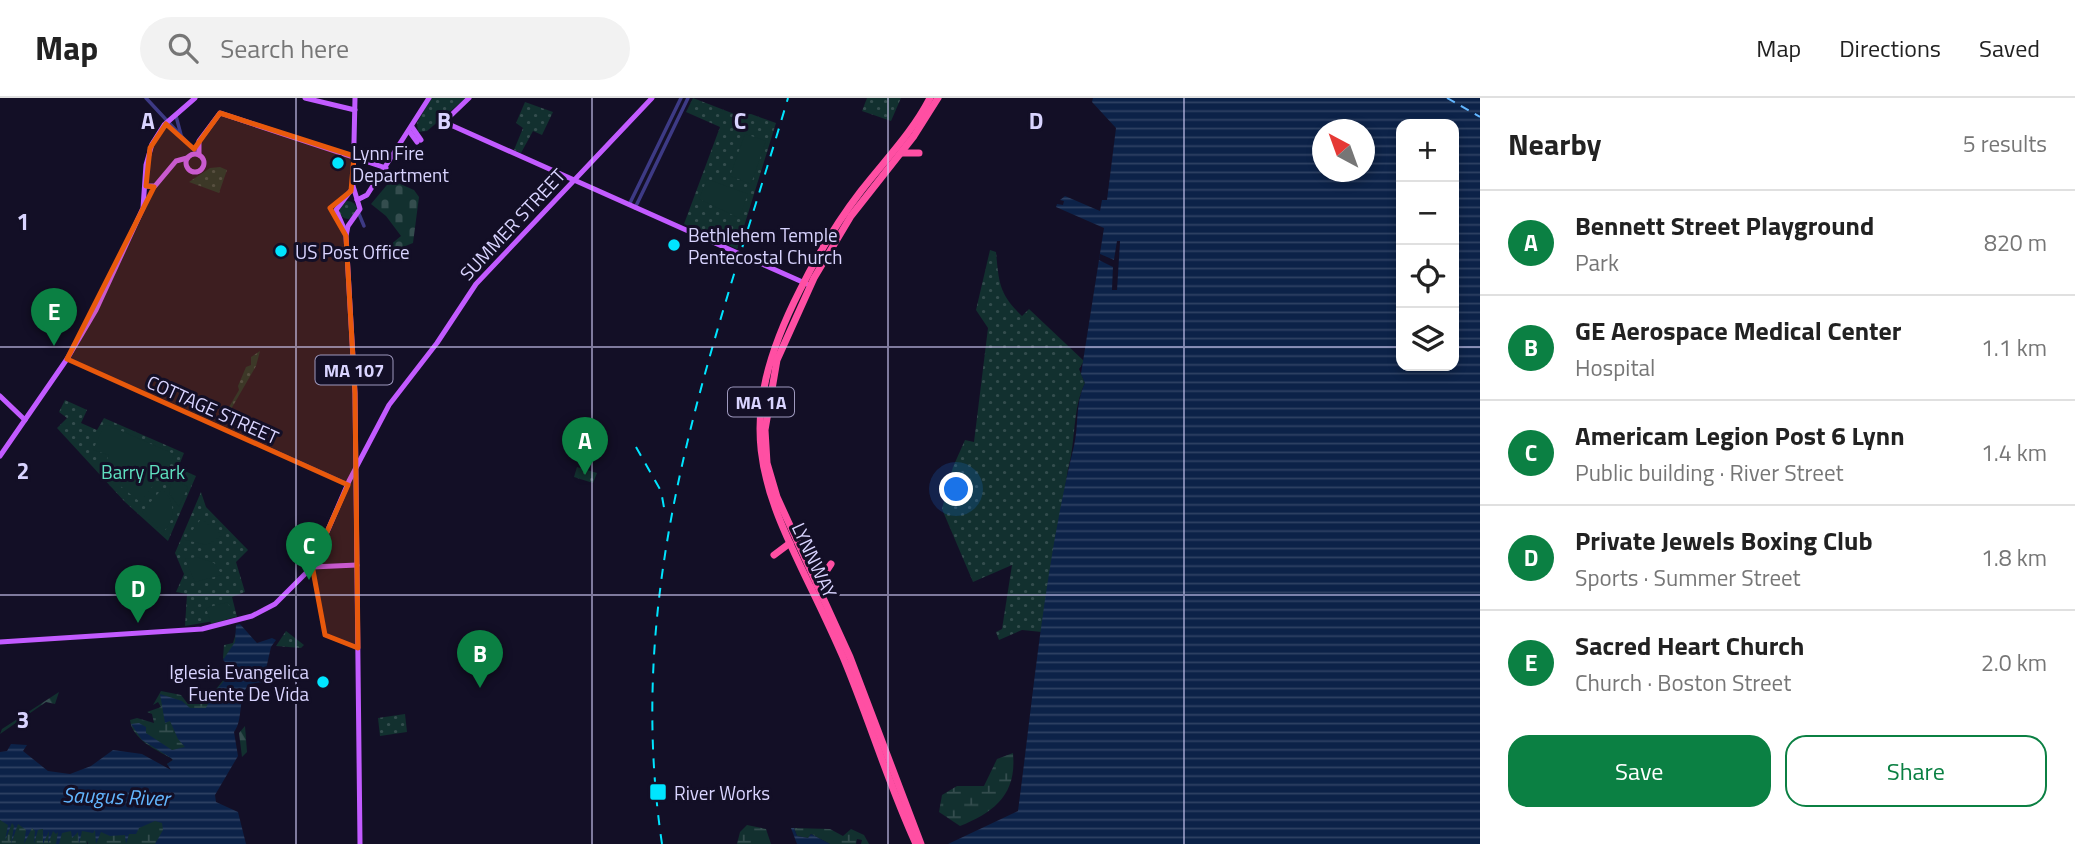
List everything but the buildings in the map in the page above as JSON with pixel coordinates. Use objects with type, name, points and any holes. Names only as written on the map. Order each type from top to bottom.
[{"type":"highway","name":"LYNNWAY","points":[[919,844],[891,788],[846,666],[764,479],[758,426],[770,361],[840,220],[910,130],[930,98]]},
{"type":"highway","name":"LYNNWAY","points":[[919,844],[856,672],[776,495],[767,463],[765,435],[768,402],[776,365],[807,284],[851,216],[901,153],[938,98]]},
{"type":"highway","points":[[901,153],[908,150],[919,153]]},
{"type":"highway","points":[[774,555],[790,543]]},
{"type":"highway","points":[[817,585],[831,564]]},
{"type":"main road","points":[[143,208],[150,148],[167,122],[195,98]]},
{"type":"main road","points":[[305,98],[355,110]]},
{"type":"main road","points":[[355,98],[353,186],[359,214]]},
{"type":"main road","points":[[344,200],[356,200],[366,196],[386,169],[429,98]]},
{"type":"main road","points":[[469,98],[444,122],[807,284]]},
{"type":"main road","name":"SUMMER STREET","points":[[0,642],[215,627],[268,608],[312,567],[348,484],[391,402],[437,343],[473,288],[652,99]]},
{"type":"main road","points":[[172,166],[186,167],[192,172],[201,169],[204,161],[199,155],[199,141],[220,113],[386,169]]},
{"type":"main road","points":[[410,129],[419,141]]},
{"type":"main road","points":[[0,456],[67,359],[96,310],[143,208],[157,184],[172,166],[188,157],[199,155]]},
{"type":"main road","points":[[186,167],[188,157]]},
{"type":"main road","points":[[146,186],[157,184]]},
{"type":"main road","points":[[352,222],[340,220],[336,209],[353,186]]},
{"type":"main road","name":"MA 107","points":[[346,236],[359,214]]},
{"type":"main road","name":"MA 107","points":[[340,220],[346,236],[355,393],[360,844]]},
{"type":"main road","points":[[0,396],[25,420]]},
{"type":"main road","points":[[312,567],[357,565]]},
{"type":"street","points":[[146,98],[199,155]]},
{"type":"street","points":[[632,206],[681,98]]},
{"type":"street","points":[[632,206],[688,98]]},
{"type":"street","points":[[176,116],[182,136]]},
{"type":"street","points":[[188,143],[188,157]]},
{"type":"street","points":[[352,222],[363,226],[359,214]]},
{"type":"street","name":"COTTAGE STREET","points":[[67,359],[348,484]]},
{"type":"street","points":[[312,567],[325,635],[358,648]]},
{"type":"highlighted area","points":[[220,113],[354,156],[351,191],[330,208],[346,236],[355,393],[358,648],[325,635],[312,565],[348,485],[67,359],[154,187],[146,186],[150,148],[166,124],[194,149]]},
{"type":"green space","points":[[431,98],[466,98],[427,131],[418,132],[417,123]]},
{"type":"green space","points":[[693,98],[737,115],[751,114],[776,123],[737,249],[684,224],[720,127],[686,112]]},
{"type":"green space","points":[[867,98],[901,98],[891,121],[862,111]]},
{"type":"green space","points":[[525,102],[553,112],[542,135],[533,131],[521,153],[514,150],[523,128],[516,123]]},
{"type":"green space","points":[[745,134],[766,141],[751,184],[730,176]]},
{"type":"green space","points":[[220,167],[227,170],[219,193],[189,182],[210,168]]},
{"type":"green space","points":[[707,179],[748,194],[739,218],[699,199]]},
{"type":"green space","points":[[391,180],[414,190],[419,197],[413,243],[398,249],[389,246],[401,236],[386,216],[371,204]]},
{"type":"green space","points":[[348,201],[354,204],[357,210],[354,216],[348,219],[342,216],[339,210],[342,204]]},
{"type":"green space","points":[[990,250],[996,252],[999,280],[1009,301],[1022,316],[1029,309],[1084,361],[1079,369],[1085,383],[1076,415],[1042,632],[1022,630],[999,640],[996,632],[1002,629],[1012,565],[973,582],[942,509],[953,467],[965,440],[974,442],[988,328],[976,310]]},
{"type":"green space","points":[[260,351],[256,366],[230,411],[229,407],[239,390],[238,386],[246,367],[251,365],[251,357]]},
{"type":"green space","name":"Barry Park","points":[[65,400],[87,410],[81,423],[97,430],[104,418],[184,453],[178,468],[196,476],[168,541],[125,502],[57,428],[67,418],[59,412]]},
{"type":"green space","points":[[108,425],[174,454],[166,474],[154,465],[149,477],[156,482],[140,502],[118,484],[134,475],[106,462],[109,455],[93,450],[104,426]]},
{"type":"green space","points":[[577,467],[597,473],[593,483],[574,477]]},
{"type":"green space","points":[[172,478],[188,487],[179,507],[169,493]]},
{"type":"green space","points":[[162,489],[170,499],[172,516],[162,533],[142,512]]},
{"type":"green space","points":[[201,492],[206,507],[248,550],[236,562],[245,592],[232,597],[237,617],[185,626],[187,594],[176,592],[184,574],[175,553]]},
{"type":"green space","points":[[201,519],[223,535],[207,545],[185,540]]},
{"type":"green space","points":[[197,557],[214,563],[222,575],[195,582],[185,559]]},
{"type":"green space","points":[[228,602],[232,618],[211,624],[206,608]]},
{"type":"green space","points":[[237,630],[247,653],[172,769],[167,764],[173,760],[140,738],[130,720],[137,718],[154,723],[152,714],[147,712],[161,707],[158,702],[153,705],[161,691],[181,695],[188,704],[204,704],[229,673],[229,667],[223,658],[224,645],[233,643]]},
{"type":"green space","points":[[286,631],[304,645],[301,648],[276,646]]},
{"type":"green space","points":[[59,692],[55,704],[46,702],[0,734],[2,729]]},
{"type":"green space","points":[[405,714],[407,732],[380,736],[378,718]]},
{"type":"green space","points":[[245,726],[247,752],[242,757],[239,733]]},
{"type":"green space","points":[[1013,753],[1013,768],[1007,791],[993,808],[960,826],[939,812],[942,795],[957,786],[984,786],[997,759]]},
{"type":"green space","points":[[0,814],[149,818],[169,822],[161,844],[88,844],[88,841],[87,844],[0,844]]},
{"type":"green space","points":[[747,825],[766,829],[771,844],[737,844],[740,832]]},
{"type":"green space","points":[[794,828],[830,829],[843,836],[851,829],[864,835],[869,844],[861,844],[862,840],[857,839],[856,844],[830,844],[811,834],[808,838],[797,836]]},
{"type":"water","points":[[1093,98],[1480,98],[1480,844],[948,844],[1018,811],[1048,581],[1080,398],[1085,383],[1081,374],[1104,228],[1056,207],[1057,204],[1063,205],[1064,201],[1060,200],[1065,196],[1100,211],[1102,200],[1107,200],[1116,128],[1092,102]]},
{"type":"water","name":"Saugus River","points":[[240,624],[257,643],[272,638],[276,640],[271,647],[263,682],[249,684],[245,690],[234,732],[238,756],[215,795],[216,802],[238,812],[246,844],[155,844],[163,830],[162,823],[155,821],[139,828],[136,834],[129,834],[126,844],[125,835],[110,836],[101,832],[96,844],[95,830],[93,833],[82,831],[79,844],[78,832],[72,838],[71,831],[62,833],[59,844],[56,844],[58,832],[56,834],[53,831],[48,844],[49,831],[43,844],[43,829],[38,830],[34,844],[35,831],[32,828],[24,844],[26,830],[18,824],[11,844],[14,826],[12,823],[5,841],[8,825],[0,820],[0,752],[7,751],[11,744],[27,745],[23,751],[48,771],[70,774],[91,766],[113,750],[142,754],[171,770],[167,764],[173,760],[142,740],[131,724],[139,723],[146,727],[146,733],[172,750],[185,747],[170,721],[165,723],[160,694],[182,701],[190,708],[206,708],[215,692],[236,667],[235,663],[229,666],[223,660],[235,642],[236,625]]},
{"type":"water","points":[[791,828],[794,828],[797,836],[808,838],[811,834],[830,844],[797,844]]},
{"type":"pier","points":[[1117,241],[1120,241],[1117,290],[1112,290],[1113,267],[1099,260],[1100,254],[1114,260]]},
{"type":"ferry route","points":[[1447,98],[1480,117]]},
{"type":"railway","points":[[662,844],[653,745],[654,649],[665,556],[682,464],[705,373],[788,98]]},
{"type":"railway","points":[[636,447],[661,491],[665,513]]},
{"type":"place","name":"Lynn Fire Department","points":[[338,163]]},
{"type":"place","name":"Bethlehem Temple Pentecostal Church","points":[[674,245]]},
{"type":"place","name":"US Post Office","points":[[281,251]]},
{"type":"place","name":"Sacred Heart Church","points":[[54,346]]},
{"type":"place","name":"Bennett Street Playground","points":[[585,475]]},
{"type":"place","name":"Americam Legion Post 6 Lynn","points":[[309,580]]},
{"type":"place","name":"Private Jewels Boxing Club","points":[[138,623]]},
{"type":"place","name":"Iglesia Evangelica Fuente De Vida","points":[[323,682]]},
{"type":"place","name":"GE Aerospace Medical Center","points":[[480,688]]},
{"type":"place","name":"River Works","points":[[658,792]]}]
